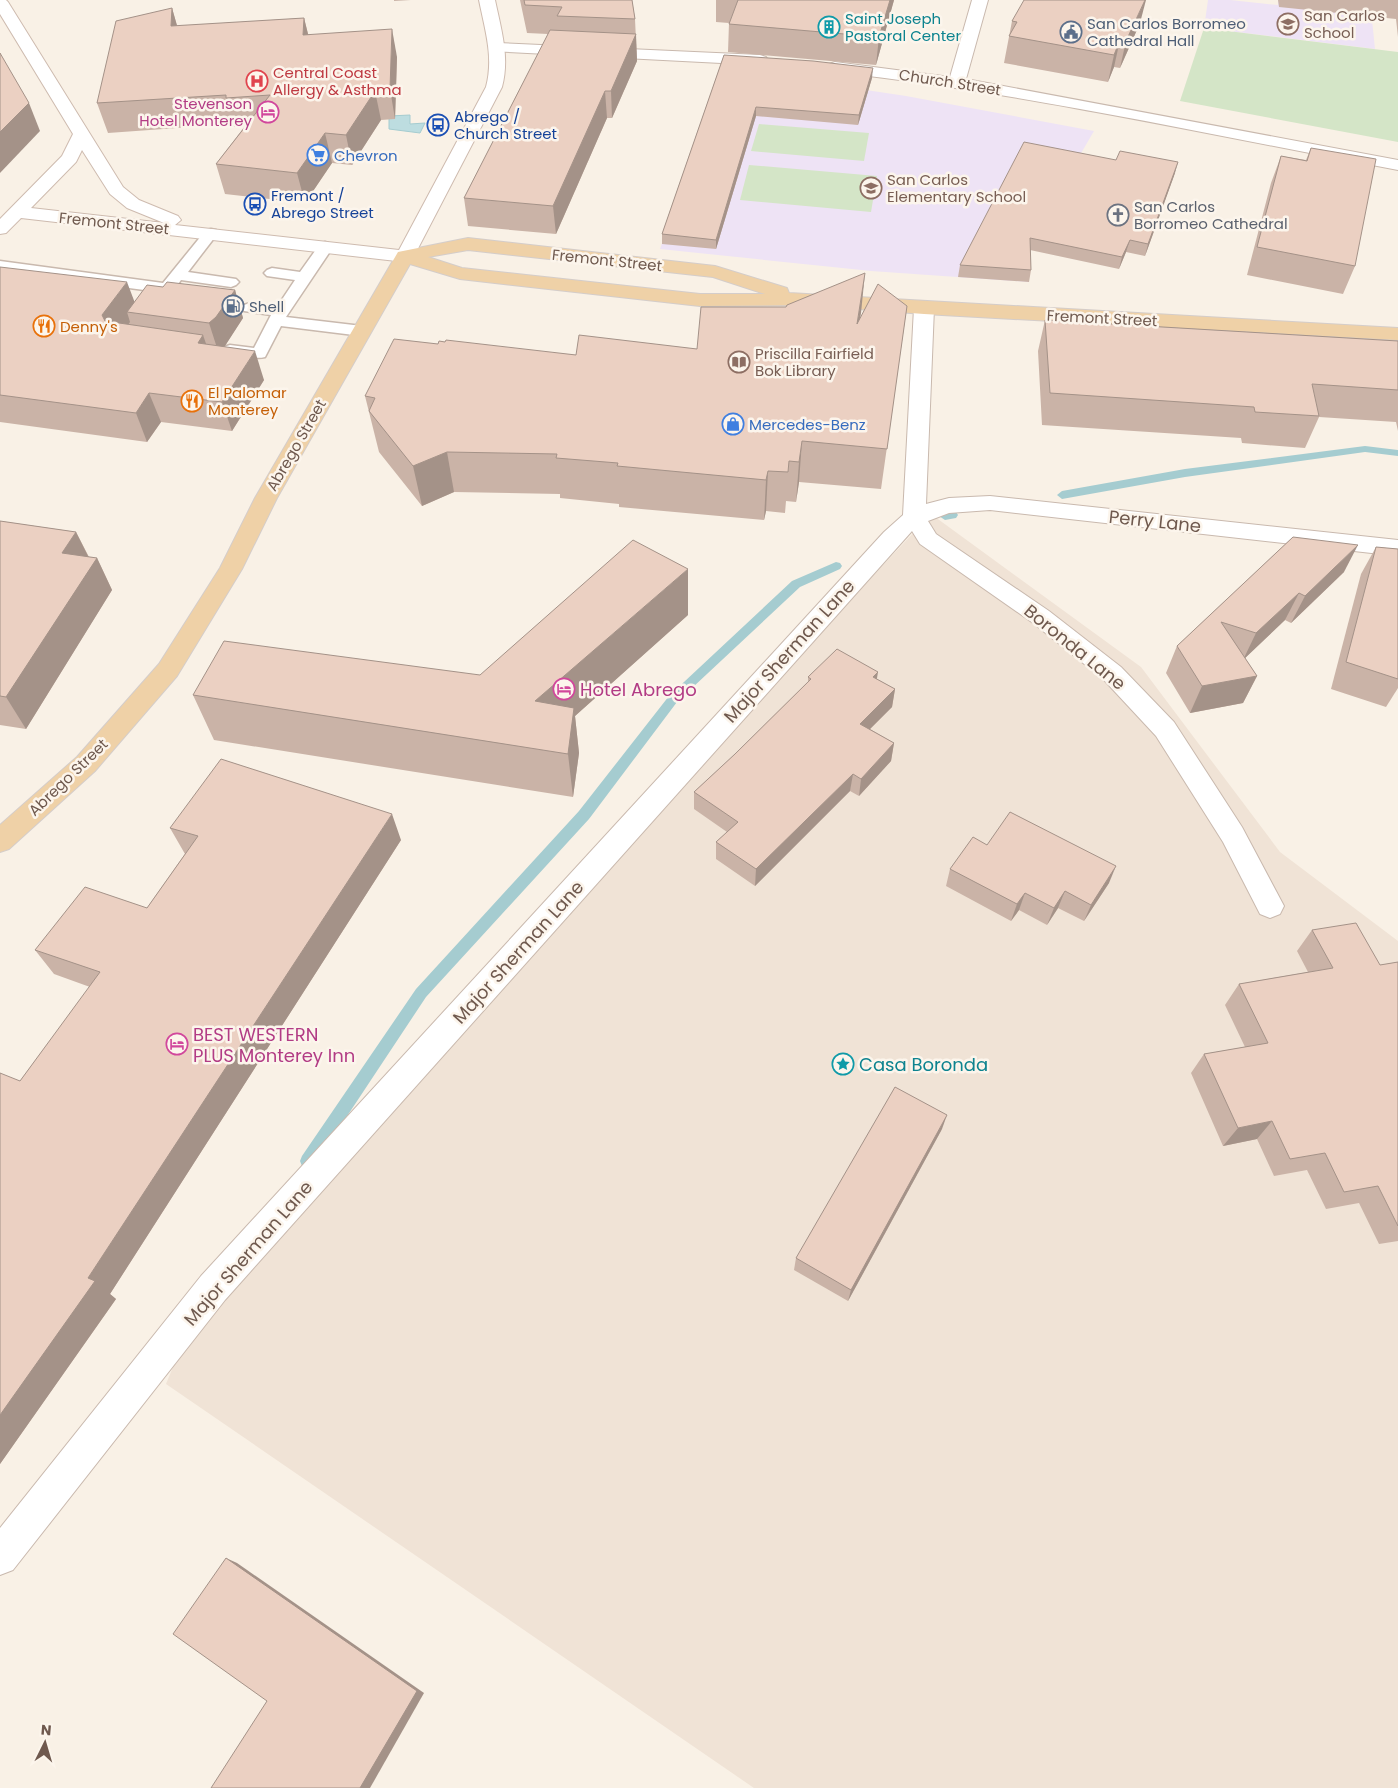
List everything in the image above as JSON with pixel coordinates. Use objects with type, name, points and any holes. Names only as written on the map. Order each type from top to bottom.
[{"type":"main road","name":"Fremont Street","points":[[405,256],[468,244],[716,272],[805,299]]},
{"type":"main road","name":"Fremont Street","points":[[405,256],[460,273],[700,300],[805,299],[924,308],[1398,334]]},
{"type":"main road","name":"Abrego Street","points":[[0,840],[86,764],[168,670],[231,569],[266,498],[405,256]]},
{"type":"street","name":"Abrego Street","points":[[405,256],[494,87],[499,73],[497,48],[488,0]]},
{"type":"street","points":[[957,82],[980,0]]},
{"type":"street","name":"Fremont Street","points":[[0,2],[80,134],[111,182],[124,198],[145,210],[211,233]]},
{"type":"street","points":[[497,48],[772,61]]},
{"type":"street","name":"Church Street","points":[[821,65],[957,82],[1398,165]]},
{"type":"street","points":[[0,229],[70,158],[80,134]]},
{"type":"street","name":"Fremont Street","points":[[16,212],[405,256]]},
{"type":"street","points":[[914,517],[924,308]]},
{"type":"street","name":"Perry Lane","points":[[914,517],[952,504],[990,503],[1398,548]]},
{"type":"street","name":"Boronda Lane","points":[[914,517],[928,539],[1041,618],[1112,673],[1165,730],[1233,835],[1270,906]]},
{"type":"street","name":"Major Sherman Lane","points":[[0,1557],[214,1288],[892,537],[914,517]]},
{"type":"lane","points":[[0,266],[165,297],[178,275],[211,233]]},
{"type":"lane","points":[[214,358],[223,360],[230,350],[259,354],[279,317],[287,291],[305,277],[325,247]]},
{"type":"lane","points":[[178,275],[235,276],[188,263]]},
{"type":"lane","points":[[272,273],[305,277]]},
{"type":"lane","points":[[250,308],[279,317],[362,330]]},
{"type":"shaded area","name":"San Carlos School","points":[[1208,0],[1230,0],[1278,5],[1278,0],[1370,0],[1375,49],[1204,28]]},
{"type":"shaded area","name":"San Carlos Elementary School","points":[[717,84],[826,84],[906,96],[1094,131],[1027,246],[1029,282],[871,271],[660,249]]},
{"type":"shaded area","points":[[931,514],[1141,667],[1280,852],[1398,941],[1398,1788],[754,1788],[166,1384],[206,1287]]},
{"type":"green space","points":[[1204,28],[1398,52],[1398,142],[1180,101]]},
{"type":"green space","points":[[759,124],[869,133],[864,161],[751,151]]},
{"type":"green space","points":[[749,165],[877,176],[871,212],[740,200]]},
{"type":"water","points":[[410,115],[410,124],[425,123],[420,133],[389,129],[389,116]]},
{"type":"building","points":[[524,0],[632,0],[635,19],[557,16],[562,7],[525,5]]},
{"type":"building","points":[[738,0],[890,0],[879,37],[729,24]]},
{"type":"building","points":[[1024,0],[1145,0],[1126,41],[1120,40],[1114,55],[1009,36],[1017,22],[1012,21]]},
{"type":"building","points":[[172,8],[171,26],[304,18],[303,35],[392,29],[390,89],[375,91],[346,135],[325,133],[297,173],[216,164],[270,95],[226,98],[226,95],[97,103],[116,21]]},
{"type":"building","points":[[550,30],[636,34],[611,91],[605,91],[553,206],[464,198]]},
{"type":"building","points":[[0,53],[29,103],[0,132]]},
{"type":"building","points":[[724,55],[813,61],[873,68],[859,115],[756,107],[716,240],[662,234]]},
{"type":"building","points":[[1024,142],[1116,160],[1120,151],[1178,162],[1148,244],[1130,240],[1122,257],[1030,238],[1031,270],[960,265]]},
{"type":"building","points":[[1311,148],[1376,159],[1355,266],[1257,247],[1281,156],[1307,161]]},
{"type":"building","points":[[0,267],[127,282],[102,315],[105,321],[203,335],[198,343],[255,351],[222,402],[149,393],[136,413],[0,395]]},
{"type":"building","points":[[865,273],[857,324],[878,284],[907,306],[887,449],[802,441],[799,462],[789,461],[788,472],[768,471],[766,480],[617,466],[618,463],[556,458],[557,454],[447,452],[413,466],[369,411],[375,398],[365,396],[394,339],[438,344],[439,341],[445,342],[446,340],[576,355],[579,335],[697,349],[701,307],[786,307]]},
{"type":"building","points":[[167,282],[235,290],[216,317],[209,323],[127,312],[147,285],[163,287]]},
{"type":"building","points":[[1045,320],[1398,341],[1398,390],[1312,384],[1319,416],[1255,412],[1254,407],[1050,393]]},
{"type":"building","points":[[0,521],[76,532],[62,553],[97,558],[6,697],[0,696]]},
{"type":"building","points":[[1293,537],[1358,545],[1305,596],[1299,593],[1256,633],[1221,622],[1257,676],[1202,686],[1177,646]]},
{"type":"building","points":[[633,540],[688,569],[535,701],[574,708],[568,754],[193,695],[224,641],[480,675]]},
{"type":"building","points":[[1376,547],[1398,549],[1398,679],[1346,662]]},
{"type":"building","points":[[837,649],[878,672],[873,677],[895,689],[860,724],[894,743],[861,779],[853,774],[756,869],[716,842],[738,822],[694,792],[811,679],[808,677]]},
{"type":"building","name":"BEST WESTERN PLUS Monterey Inn","points":[[221,759],[392,814],[88,1278],[95,1281],[0,1415],[0,1073],[20,1081],[100,972],[35,950],[85,887],[147,908],[198,836],[170,828]]},
{"type":"building","points":[[1010,812],[1116,866],[1091,905],[1065,891],[1054,908],[1025,893],[1017,904],[950,869],[973,837],[987,845]]},
{"type":"building","points":[[1356,923],[1380,965],[1398,962],[1398,1226],[1378,1186],[1344,1192],[1325,1153],[1290,1159],[1272,1121],[1238,1128],[1204,1054],[1268,1043],[1239,984],[1333,968],[1312,930]]},
{"type":"building","points":[[895,1087],[947,1115],[851,1290],[796,1258]]},
{"type":"building","points":[[226,1558],[417,1691],[360,1788],[211,1788],[267,1701],[173,1634]]},
{"type":"waterway","points":[[1062,495],[1185,473],[1365,449],[1398,453]]},
{"type":"waterway","points":[[945,516],[952,515]]},
{"type":"waterway","points":[[308,1161],[421,993],[584,815],[673,699],[796,584],[836,566]]},
{"type":"place","name":"San Carlos School","points":[[1288,24]]},
{"type":"place","name":"Saint Joseph Pastoral Center","points":[[829,27]]},
{"type":"place","name":"San Carlos Borromeo Cathedral Hall","points":[[1071,32]]},
{"type":"place","name":"Central Coast Allergy & Asthma","points":[[257,81]]},
{"type":"place","name":"Stevenson Hotel Monterey","points":[[268,112]]},
{"type":"place","name":"Abrego / Church Street","points":[[438,125]]},
{"type":"place","name":"Chevron","points":[[318,155]]},
{"type":"place","name":"San Carlos Elementary School","points":[[871,188]]},
{"type":"place","name":"Fremont / Abrego Street","points":[[255,204]]},
{"type":"place","name":"San Carlos Borromeo Cathedral","points":[[1118,215]]},
{"type":"place","name":"Shell","points":[[233,306]]},
{"type":"place","name":"Denny's","points":[[44,326]]},
{"type":"place","name":"Priscilla Fairfield Bok Library","points":[[739,362]]},
{"type":"place","name":"El Palomar Monterey","points":[[192,401]]},
{"type":"place","name":"Mercedes-Benz","points":[[733,424]]},
{"type":"place","name":"Hotel Abrego","points":[[564,689]]},
{"type":"place","name":"BEST WESTERN PLUS Monterey Inn","points":[[177,1044]]},
{"type":"place","name":"Casa Boronda","points":[[843,1064]]}]
